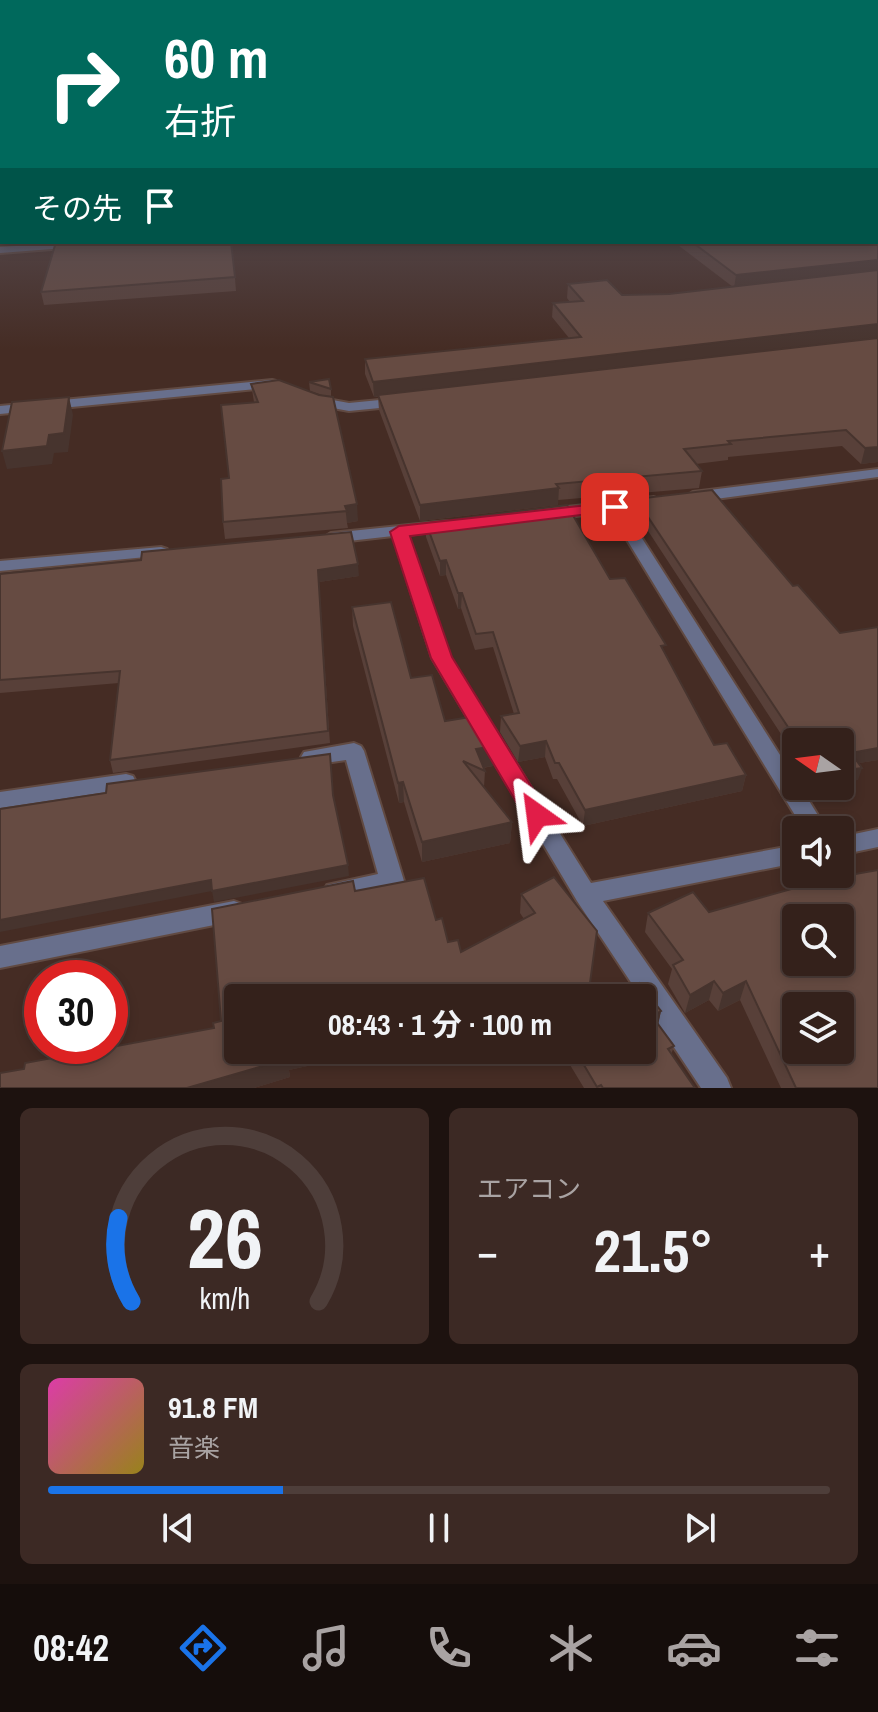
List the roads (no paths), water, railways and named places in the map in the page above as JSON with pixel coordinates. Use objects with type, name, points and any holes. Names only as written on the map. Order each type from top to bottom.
[{"type":"street","points":[[0,250],[37,248]]},
{"type":"street","points":[[0,410],[271,384],[285,389]]},
{"type":"street","points":[[299,393],[326,405],[349,407],[407,401]]},
{"type":"street","points":[[538,516],[878,473]]},
{"type":"street","points":[[615,507],[807,816]]},
{"type":"street","points":[[307,540],[461,525]]},
{"type":"street","points":[[399,532],[441,658],[585,894],[717,1088]]},
{"type":"street","points":[[0,566],[184,550]]},
{"type":"street","points":[[293,760],[354,751],[392,881],[314,896]]},
{"type":"street","points":[[0,800],[154,779]]},
{"type":"street","points":[[854,843],[878,838]]},
{"type":"street","points":[[585,894],[782,857]]},
{"type":"street","points":[[0,957],[251,908]]}]
